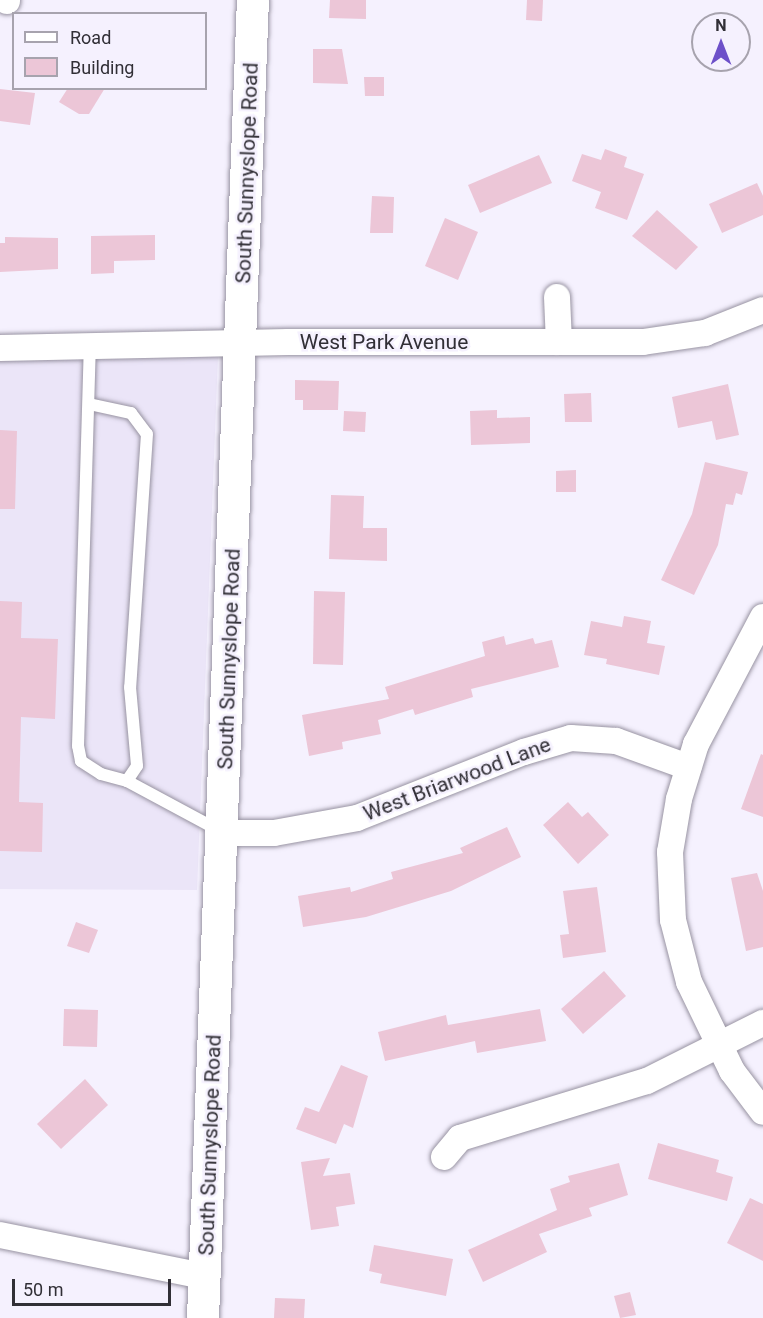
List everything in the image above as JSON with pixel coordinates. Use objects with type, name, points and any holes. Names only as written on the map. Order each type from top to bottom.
[{"type":"street","name":"South Sunnyslope Road","points":[[203,1318],[253,0]]},
{"type":"street","points":[[557,297],[559,342]]},
{"type":"street","name":"West Park Avenue","points":[[0,348],[673,340],[705,333],[763,310]]},
{"type":"street","points":[[763,617],[729,676],[688,767],[670,852],[670,895],[689,982],[732,1071],[763,1112]]},
{"type":"street","name":"West Briarwood Lane","points":[[223,833],[274,833],[357,818],[524,752],[571,738],[616,741],[688,767]]},
{"type":"street","points":[[444,1157],[460,1138],[647,1081],[763,1023]]},
{"type":"street","points":[[0,1235],[204,1276]]},
{"type":"lane","points":[[90,347],[95,406],[78,747],[81,761],[101,774],[127,781],[223,833]]},
{"type":"lane","points":[[95,406],[131,413],[147,434],[129,687],[137,766],[127,781]]},
{"type":"shaded area","points":[[218,356],[197,890],[0,889],[0,357]]},
{"type":"building","points":[[330,0],[366,0],[366,19],[329,18]]},
{"type":"building","points":[[527,0],[543,0],[542,21],[526,20]]},
{"type":"building","points":[[313,49],[342,49],[348,84],[313,83]]},
{"type":"building","points":[[364,77],[384,77],[384,96],[365,96]]},
{"type":"building","points":[[0,89],[35,93],[30,125],[0,121]]},
{"type":"building","points":[[67,90],[104,90],[89,114],[79,114],[59,102]]},
{"type":"building","points":[[605,149],[627,157],[624,167],[644,174],[627,220],[595,208],[601,192],[572,181],[582,154],[601,160]]},
{"type":"building","points":[[539,155],[552,183],[480,213],[468,185]]},
{"type":"building","points":[[757,183],[763,196],[763,215],[722,233],[709,204]]},
{"type":"building","points":[[372,196],[394,197],[393,233],[370,233]]},
{"type":"building","points":[[657,210],[698,247],[676,270],[632,236]]},
{"type":"building","points":[[445,218],[478,232],[458,280],[425,266]]},
{"type":"building","points":[[155,235],[155,260],[114,261],[114,273],[91,274],[91,236]]},
{"type":"building","points":[[5,237],[58,238],[58,269],[0,272],[0,243],[5,243]]},
{"type":"building","points":[[295,380],[339,381],[338,410],[303,410],[303,400],[295,400]]},
{"type":"building","points":[[728,384],[739,435],[716,440],[712,421],[678,428],[672,397]]},
{"type":"building","points":[[591,393],[592,422],[565,422],[564,394]]},
{"type":"building","points":[[497,410],[497,418],[530,417],[530,443],[471,445],[470,411]]},
{"type":"building","points":[[344,411],[366,412],[365,432],[343,431]]},
{"type":"building","points":[[0,430],[17,431],[15,509],[0,509]]},
{"type":"building","points":[[705,462],[748,472],[742,495],[736,493],[733,505],[726,504],[718,545],[694,595],[661,580],[692,514]]},
{"type":"building","points":[[576,470],[576,492],[556,492],[556,471]]},
{"type":"building","points":[[331,495],[364,496],[363,528],[387,528],[387,561],[329,559]]},
{"type":"building","points":[[314,591],[345,592],[343,665],[313,664]]},
{"type":"building","points":[[0,601],[22,602],[21,638],[58,639],[55,719],[21,717],[19,802],[43,803],[42,852],[0,851]]},
{"type":"building","points":[[624,616],[651,621],[647,643],[665,646],[659,675],[606,664],[607,659],[584,655],[591,621],[622,627]]},
{"type":"building","points":[[504,636],[506,645],[533,638],[535,644],[552,640],[559,667],[471,689],[473,697],[415,715],[413,709],[378,720],[381,734],[342,742],[343,749],[309,756],[302,715],[389,699],[385,687],[485,656],[482,642]]},
{"type":"building","points":[[761,754],[763,755],[763,817],[741,809]]},
{"type":"building","points":[[568,802],[582,817],[588,812],[609,835],[578,864],[543,825]]},
{"type":"building","points":[[507,827],[521,857],[451,891],[366,917],[303,927],[298,896],[350,887],[351,892],[393,879],[391,872],[463,853],[460,848]]},
{"type":"building","points":[[757,873],[763,891],[763,947],[746,951],[731,878]]},
{"type":"building","points":[[597,887],[606,952],[563,958],[560,935],[569,934],[563,891]]},
{"type":"building","points":[[76,922],[98,930],[89,953],[67,946]]},
{"type":"building","points":[[604,971],[626,996],[583,1034],[561,1009]]},
{"type":"building","points":[[64,1009],[98,1010],[97,1047],[63,1046]]},
{"type":"building","points":[[540,1009],[546,1041],[477,1053],[475,1041],[385,1061],[378,1032],[446,1015],[448,1025]]},
{"type":"building","points":[[341,1065],[368,1076],[353,1128],[344,1124],[336,1144],[296,1129],[305,1107],[319,1112]]},
{"type":"building","points":[[85,1079],[108,1105],[61,1149],[37,1124]]},
{"type":"building","points":[[658,1143],[719,1160],[716,1172],[733,1177],[727,1201],[648,1179]]},
{"type":"building","points":[[330,1158],[323,1176],[350,1173],[355,1204],[336,1207],[339,1226],[311,1230],[301,1162]]},
{"type":"building","points":[[619,1163],[628,1195],[589,1208],[592,1216],[539,1234],[547,1252],[483,1282],[468,1250],[557,1210],[550,1189],[570,1182],[568,1176]]},
{"type":"building","points":[[750,1198],[763,1204],[763,1261],[727,1243]]},
{"type":"building","points":[[374,1245],[453,1259],[446,1296],[380,1283],[382,1274],[369,1271]]},
{"type":"building","points":[[630,1292],[636,1315],[620,1318],[614,1296]]},
{"type":"building","points":[[275,1298],[305,1299],[304,1318],[274,1318]]}]
